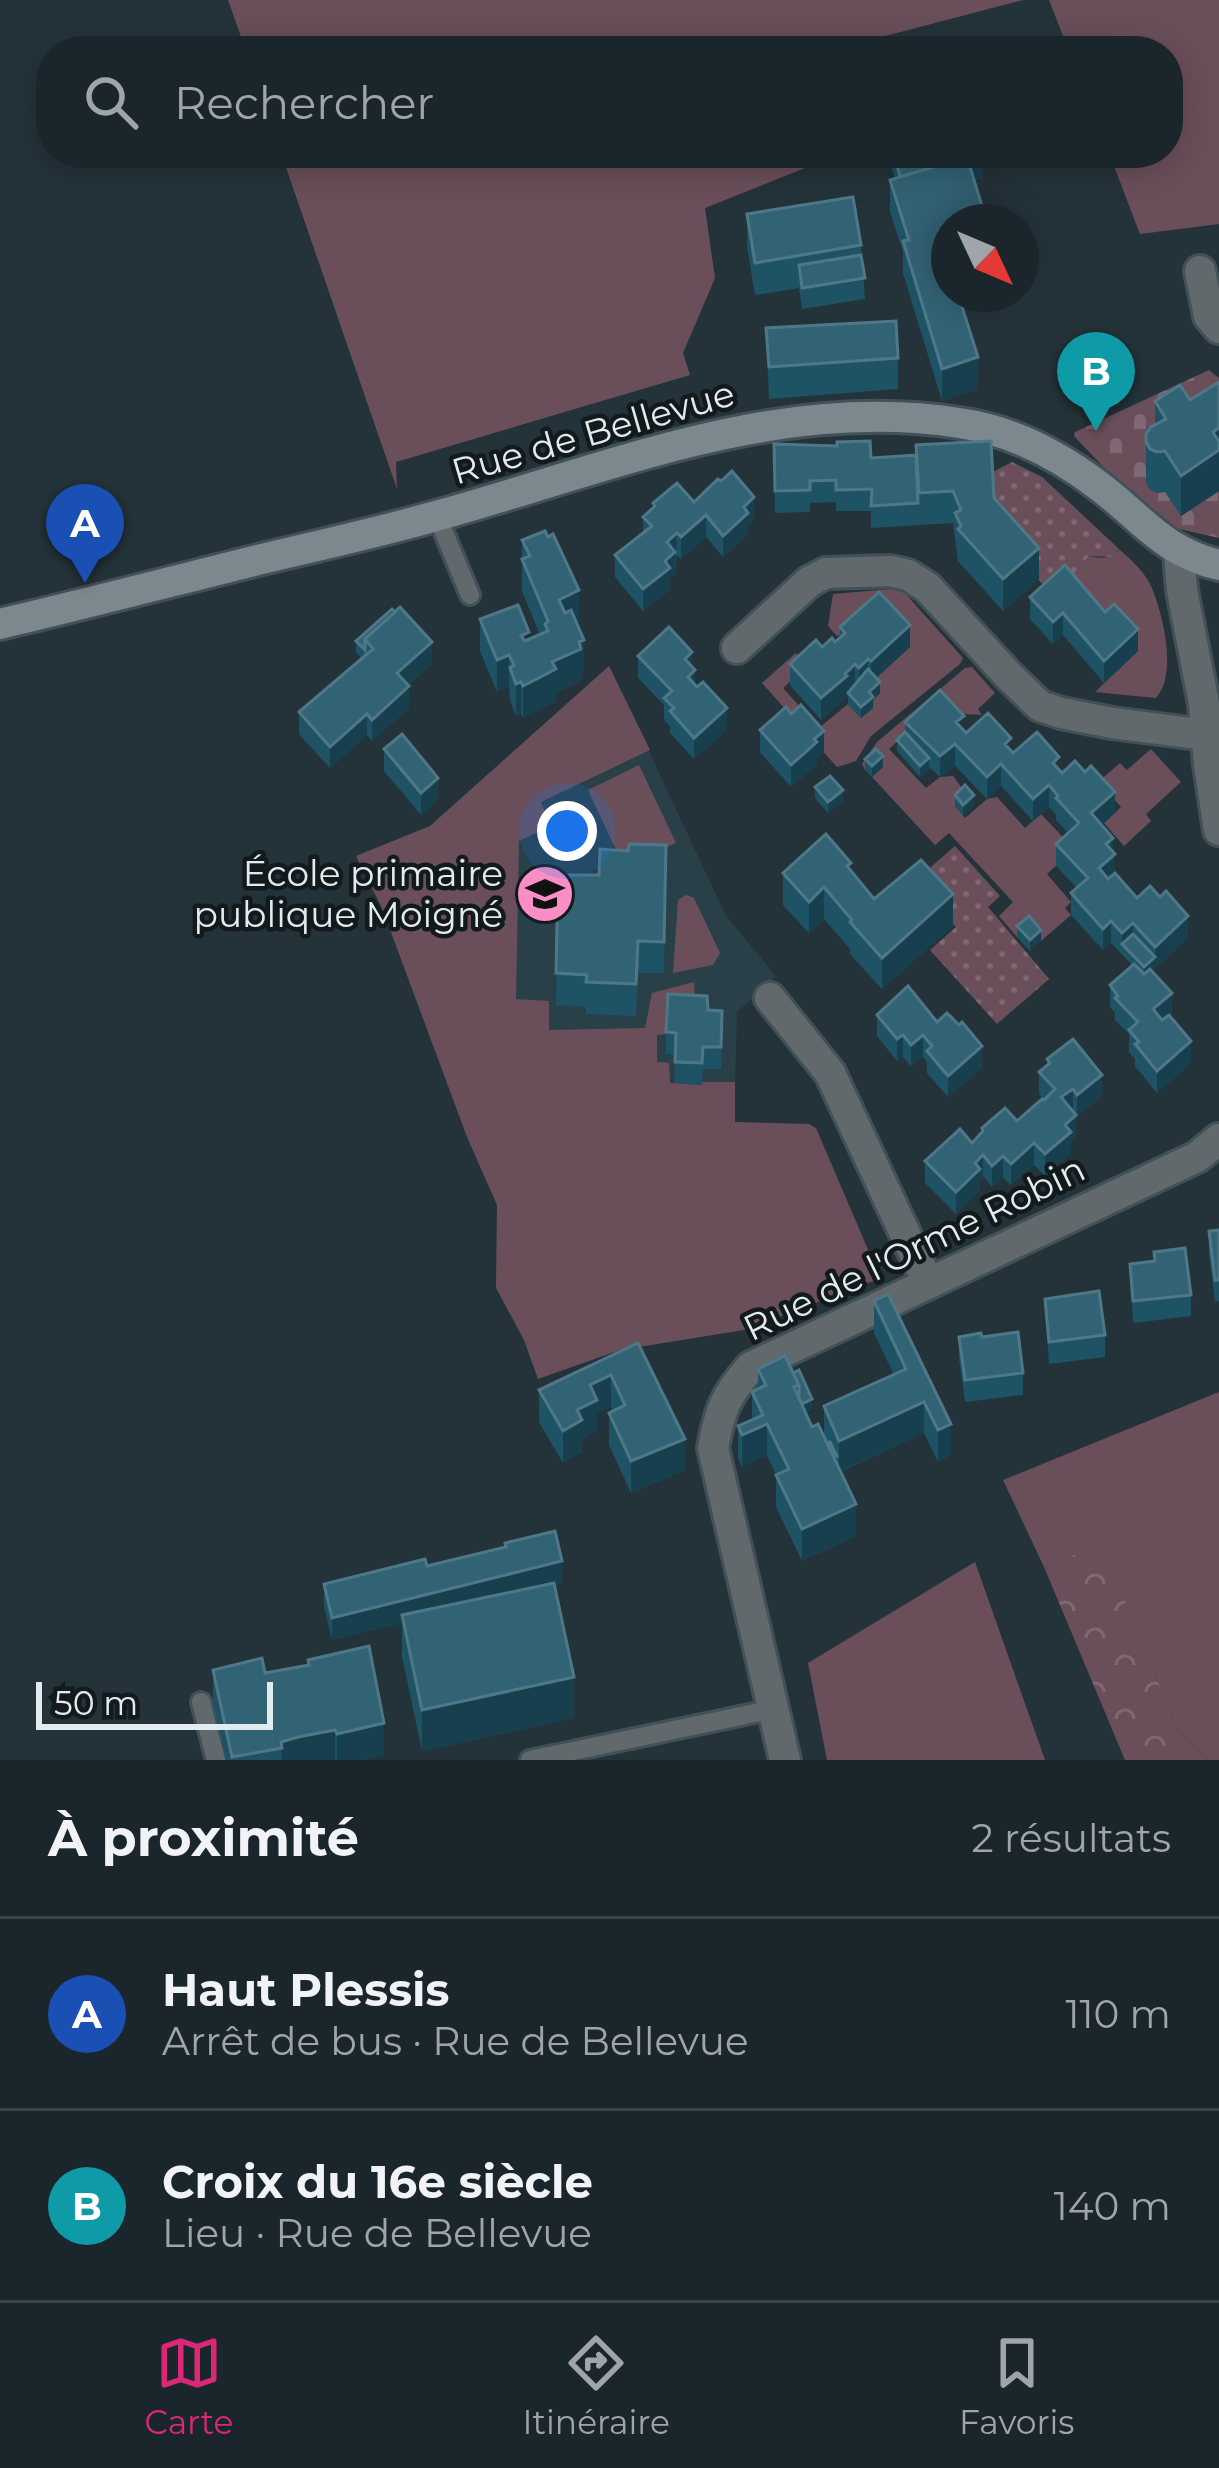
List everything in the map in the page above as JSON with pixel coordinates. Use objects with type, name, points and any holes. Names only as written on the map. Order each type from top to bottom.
[{"type":"street","points":[[1200,271],[1209,316],[1219,328]]},
{"type":"street","name":"Rue de Bellevue","points":[[0,624],[437,516],[744,428],[864,416],[963,423],[1049,452],[1180,552],[1219,565]]},
{"type":"street","points":[[1180,552],[1182,590],[1210,713],[1219,830]]},
{"type":"street","points":[[737,648],[810,581],[826,573],[890,571],[908,575],[926,587],[1040,706],[1112,723],[1210,713]]},
{"type":"street","points":[[770,998],[830,1073],[928,1282]]},
{"type":"street","name":"Rue de l'Orme Robin","points":[[785,1760],[713,1448],[718,1417],[730,1389],[751,1367],[1197,1156],[1219,1139]]},
{"type":"lane","points":[[437,516],[470,595]]},
{"type":"lane","points":[[201,1702],[216,1760]]},
{"type":"lane","points":[[530,1760],[773,1709]]},
{"type":"shaded area","name":"École primaire publique Moigné","points":[[609,666],[726,916],[776,976],[737,1012],[734,1122],[514,1119],[382,908],[356,856],[430,826]]},
{"type":"green space","points":[[228,0],[1023,0],[885,36],[241,36]]},
{"type":"green space","points":[[1049,0],[1219,0],[1219,224],[1140,234],[1115,168],[1183,168],[1183,36],[1063,36]]},
{"type":"green space","points":[[286,168],[805,168],[705,208],[715,278],[683,353],[690,375],[396,462],[397,489]]},
{"type":"green space","points":[[1209,370],[1219,378],[1219,538],[1175,528],[1149,515],[1074,436]]},
{"type":"green space","points":[[1012,462],[1042,477],[1119,549],[1110,557],[1089,556],[1064,585],[1046,588],[994,529],[991,473]]},
{"type":"green space","points":[[1119,549],[1148,581],[1160,612],[1167,659],[1163,687],[1156,698],[1095,692],[1138,651],[1064,585],[1089,556],[1105,557]]},
{"type":"green space","points":[[904,592],[963,658],[871,736],[856,761],[837,767],[762,683],[796,653],[802,661],[798,674],[783,688],[819,728],[848,704],[861,718],[854,631],[837,636],[828,626],[833,594]]},
{"type":"green space","points":[[609,666],[650,750],[541,802],[551,826],[519,841],[516,999],[549,1001],[549,1030],[645,1028],[652,993],[694,982],[695,1000],[667,1034],[657,1035],[657,1062],[669,1063],[670,1083],[735,1082],[735,1122],[816,1128],[878,1273],[876,1280],[744,1330],[620,1350],[538,1379],[524,1340],[496,1288],[497,1205],[382,908],[356,856],[430,826]]},
{"type":"green space","points":[[972,667],[995,693],[978,709],[982,715],[963,714],[946,696],[889,749],[926,788],[940,777],[953,776],[967,795],[955,806],[965,818],[987,799],[997,797],[1025,828],[1041,814],[1074,849],[1047,874],[1071,902],[1065,908],[1071,915],[1041,941],[1029,927],[1017,937],[999,916],[1013,902],[949,833],[935,845],[872,777],[875,760],[865,770],[862,764],[877,742]]},
{"type":"green space","points":[[1151,749],[1181,782],[1146,814],[1151,821],[1124,846],[1104,823],[1121,807],[1098,782],[1120,763],[1127,770]]},
{"type":"green space","points":[[639,765],[676,843],[624,867],[588,790]]},
{"type":"green space","points":[[955,846],[1000,896],[988,907],[1049,979],[997,1024],[930,950],[956,927],[914,882]]},
{"type":"green space","points":[[686,895],[694,898],[720,953],[713,965],[673,973],[678,900]]},
{"type":"green space","points":[[1219,1392],[1219,1760],[1209,1760],[1177,1728],[1102,1545],[1044,1567],[1003,1480]]},
{"type":"green space","points":[[1102,1544],[1177,1728],[1209,1760],[1125,1760],[1044,1567]]},
{"type":"green space","points":[[975,1562],[1045,1760],[827,1760],[808,1663]]},
{"type":"building","points":[[898,168],[930,168],[900,177]]},
{"type":"building","points":[[930,168],[970,168],[981,204],[931,204],[931,312],[964,312],[978,357],[942,369],[903,241],[909,240],[890,180]]},
{"type":"building","points":[[853,197],[861,245],[755,263],[747,214]]},
{"type":"building","points":[[861,255],[865,278],[802,288],[799,265]]},
{"type":"building","points":[[896,321],[898,358],[769,367],[766,328]]},
{"type":"building","points":[[1219,382],[1219,428],[1213,432],[1219,450],[1181,476],[1165,451],[1150,449],[1146,442],[1151,427],[1166,419],[1155,401],[1180,385],[1190,400]]},
{"type":"building","points":[[870,441],[871,458],[916,455],[918,503],[871,506],[872,489],[836,490],[836,480],[810,481],[810,490],[775,491],[774,444],[837,446],[837,442]]},
{"type":"building","points":[[991,441],[994,498],[1039,548],[1003,579],[958,529],[955,513],[961,510],[953,491],[919,493],[916,445]]},
{"type":"building","points":[[732,471],[754,497],[744,507],[748,513],[723,536],[706,515],[681,537],[677,533],[667,542],[675,552],[665,561],[670,568],[643,589],[615,555],[652,526],[643,517],[653,503],[677,483],[694,502]]},
{"type":"building","points":[[545,531],[548,537],[553,534],[579,590],[559,600],[565,613],[571,610],[584,640],[579,642],[581,649],[552,662],[556,669],[523,686],[516,684],[509,655],[497,660],[480,619],[518,605],[529,632],[521,636],[525,641],[548,631],[522,559],[530,556],[522,540]]},
{"type":"building","points":[[1065,565],[1105,612],[1114,604],[1138,629],[1104,661],[1063,613],[1053,622],[1030,597]]},
{"type":"building","points":[[879,592],[910,625],[871,661],[859,668],[855,664],[821,698],[790,664],[816,640],[822,647],[832,638],[835,642],[845,633],[840,627]]},
{"type":"building","points":[[400,607],[432,642],[397,673],[409,686],[372,720],[367,714],[330,747],[299,712],[373,649],[365,639]]},
{"type":"building","points":[[392,609],[395,612],[365,639],[365,650],[356,641]]},
{"type":"building","points":[[669,627],[692,652],[685,659],[695,670],[688,677],[697,687],[703,682],[727,708],[694,738],[670,711],[674,708],[664,698],[672,691],[638,656]]},
{"type":"building","points":[[868,669],[880,682],[861,707],[848,693]]},
{"type":"building","points":[[940,690],[964,716],[956,722],[966,733],[988,713],[1011,738],[1005,744],[1013,753],[1037,732],[1059,757],[1053,763],[1062,773],[1075,761],[1085,772],[1091,766],[1115,792],[1091,813],[1113,838],[1106,844],[1115,854],[1099,868],[1108,879],[1115,873],[1137,898],[1150,886],[1160,897],[1166,891],[1188,916],[1155,947],[1133,923],[1122,933],[1111,921],[1103,929],[1071,893],[1088,878],[1056,844],[1079,823],[1049,785],[1033,799],[1001,764],[987,777],[955,744],[940,756],[905,722]]},
{"type":"building","points":[[801,705],[824,731],[791,765],[760,730],[786,707],[791,714]]},
{"type":"building","points":[[905,732],[929,758],[920,766],[897,740]]},
{"type":"building","points":[[402,734],[438,778],[421,793],[384,749]]},
{"type":"building","points":[[876,749],[883,756],[872,766],[865,759]]},
{"type":"building","points":[[830,776],[843,790],[828,802],[815,787]]},
{"type":"building","points":[[965,785],[974,795],[963,805],[955,795]]},
{"type":"building","points":[[826,834],[874,899],[921,860],[953,894],[882,958],[824,887],[809,902],[783,873]]},
{"type":"building","points":[[629,844],[666,845],[664,942],[638,941],[636,984],[586,982],[587,975],[556,973],[558,875],[599,875],[600,849],[628,851]]},
{"type":"building","points":[[1029,916],[1041,930],[1030,940],[1017,926]]},
{"type":"building","points":[[1133,934],[1155,957],[1144,967],[1122,944]]},
{"type":"building","points":[[1134,964],[1144,974],[1150,969],[1172,993],[1153,1009],[1162,1020],[1169,1015],[1191,1041],[1157,1071],[1129,1030],[1138,1022],[1115,998],[1110,985]]},
{"type":"building","points":[[908,986],[937,1022],[947,1013],[959,1025],[962,1022],[982,1046],[948,1076],[927,1051],[932,1046],[923,1035],[911,1045],[903,1035],[897,1039],[877,1015]]},
{"type":"building","points":[[668,994],[707,996],[708,1010],[722,1011],[721,1047],[703,1047],[702,1063],[675,1062],[676,1033],[666,1032]]},
{"type":"building","points":[[1073,1039],[1102,1075],[1077,1095],[1073,1089],[1061,1097],[1076,1115],[1065,1125],[1071,1132],[1045,1154],[1034,1143],[1011,1164],[1003,1156],[992,1166],[983,1155],[975,1163],[980,1169],[956,1192],[925,1161],[960,1129],[972,1143],[1005,1108],[1017,1121],[1044,1100],[1055,1089],[1039,1072],[1050,1063],[1047,1059]]},
{"type":"building","points":[[1219,1230],[1219,1280],[1215,1280],[1209,1231]]},
{"type":"building","points":[[1185,1248],[1191,1295],[1133,1301],[1130,1264],[1155,1261],[1154,1252]]},
{"type":"building","points":[[1099,1291],[1105,1335],[1049,1342],[1045,1299]]},
{"type":"building","points":[[888,1294],[951,1424],[938,1430],[924,1402],[839,1441],[824,1406],[906,1369],[874,1301]]},
{"type":"building","points":[[1018,1332],[1023,1373],[965,1380],[959,1337]]},
{"type":"building","points":[[638,1343],[685,1439],[631,1461],[609,1413],[625,1405],[611,1375],[590,1385],[597,1400],[577,1410],[582,1420],[563,1431],[539,1390]]},
{"type":"building","points":[[785,1356],[812,1427],[818,1424],[856,1504],[802,1529],[776,1475],[789,1469],[767,1424],[742,1435],[738,1426],[763,1415],[752,1392],[766,1385],[758,1369]]},
{"type":"building","points":[[799,1370],[812,1399],[802,1404],[793,1373]]},
{"type":"building","points":[[555,1531],[562,1561],[332,1618],[324,1584],[425,1559],[427,1566]]},
{"type":"building","points":[[554,1583],[574,1677],[422,1710],[402,1615]]},
{"type":"building","points":[[369,1646],[384,1723],[298,1737],[281,1742],[282,1748],[232,1757],[213,1670],[262,1658],[265,1673]]},
{"type":"place","name":"Croix du 16e siècle","points":[[1096,431]]},
{"type":"place","name":"Haut Plessis","points":[[85,583]]},
{"type":"place","name":"École primaire publique Moigné","points":[[545,894]]}]
